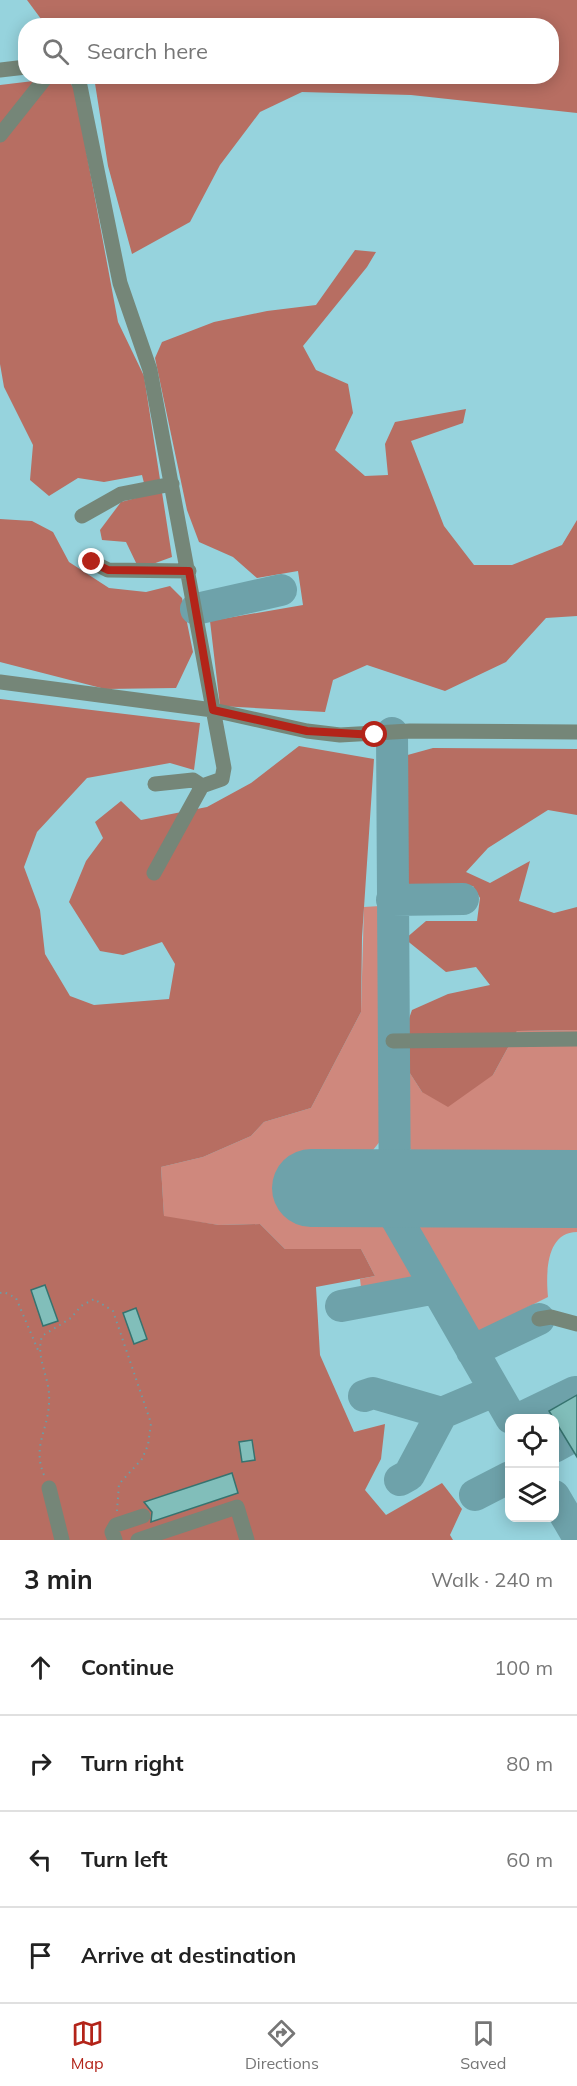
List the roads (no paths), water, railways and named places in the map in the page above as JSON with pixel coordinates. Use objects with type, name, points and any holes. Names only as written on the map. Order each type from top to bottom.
[{"type":"street","points":[[0,70],[18,68]]},
{"type":"street","points":[[0,135],[40,84]]},
{"type":"street","points":[[80,84],[120,283],[150,370],[224,768],[222,779],[202,786],[154,873]]},
{"type":"street","points":[[82,516],[120,494],[172,484]]},
{"type":"street","points":[[92,562],[108,570],[189,571]]},
{"type":"street","points":[[0,682],[213,710],[307,731],[339,735],[410,731],[577,732]]},
{"type":"street","points":[[155,784],[192,780],[202,786]]},
{"type":"street","points":[[393,1041],[577,1039]]},
{"type":"street","points":[[539,1319],[551,1317],[577,1324]]},
{"type":"street","points":[[49,1488],[62,1540]]},
{"type":"street","points":[[147,1539],[237,1507],[248,1540]]},
{"type":"street","points":[[116,1533],[143,1516]]}]
